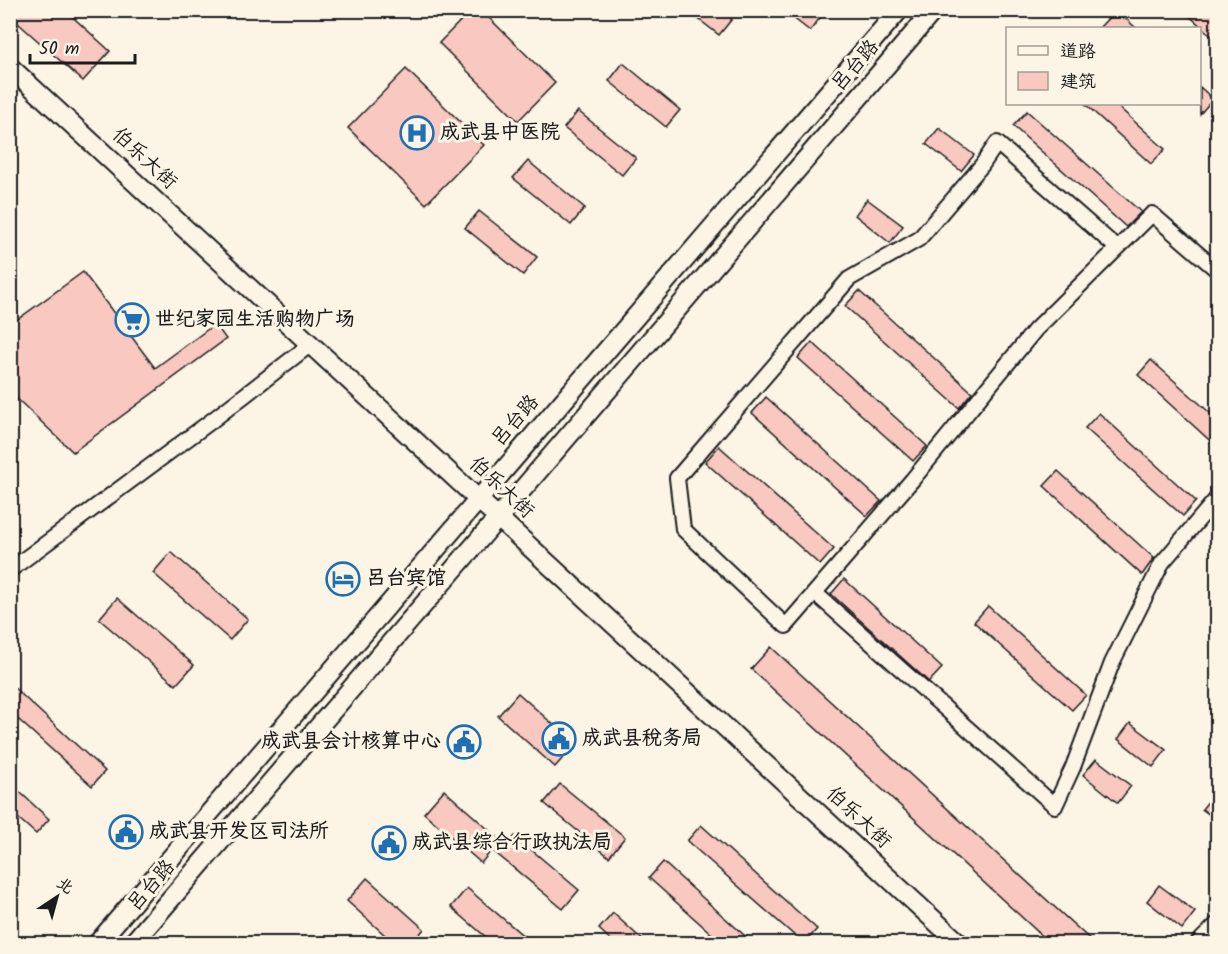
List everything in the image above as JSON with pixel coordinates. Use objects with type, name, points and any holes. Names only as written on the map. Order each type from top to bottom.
[{"type":"main road","name":"吕台路","points":[[97,944],[899,10]]},
{"type":"main road","name":"吕台路","points":[[132,944],[934,10]]},
{"type":"main road","name":"伯乐大街","points":[[10,67],[480,498],[960,944]]},
{"type":"street","points":[[1117,248],[998,143],[919,239],[849,279],[677,478],[683,529],[786,626],[913,479],[1035,330],[1152,214],[1218,271]]},
{"type":"street","points":[[10,570],[311,344]]},
{"type":"street","points":[[814,593],[1055,806],[1073,768],[1112,663],[1162,563],[1218,497]]},
{"type":"street","points":[[1197,944],[1218,923]]},
{"type":"building","points":[[10,10],[65,10],[110,51],[83,81],[10,16]]},
{"type":"building","points":[[471,10],[481,10],[555,83],[518,121],[439,43]]},
{"type":"building","points":[[687,10],[722,10],[732,19],[719,35]]},
{"type":"building","points":[[783,10],[826,10],[810,31]]},
{"type":"building","points":[[1116,10],[1135,27],[1100,27]]},
{"type":"building","points":[[1183,10],[1214,10],[1218,14],[1218,42]]},
{"type":"building","points":[[623,63],[680,110],[666,127],[609,81]]},
{"type":"building","points":[[406,69],[484,145],[426,204],[348,128]]},
{"type":"building","points":[[1201,88],[1213,99],[1200,114],[1201,105]]},
{"type":"building","points":[[1086,105],[1116,105],[1165,149],[1151,164]]},
{"type":"building","points":[[578,111],[636,158],[622,175],[564,128]]},
{"type":"building","points":[[1027,111],[1141,212],[1126,227],[1013,126]]},
{"type":"building","points":[[939,128],[974,155],[961,171],[926,144]]},
{"type":"building","points":[[528,161],[585,208],[571,225],[513,178]]},
{"type":"building","points":[[867,199],[903,226],[890,243],[855,215]]},
{"type":"building","points":[[479,211],[537,257],[523,275],[465,228]]},
{"type":"building","points":[[83,272],[155,368],[215,324],[226,339],[73,452],[10,392],[10,325]]},
{"type":"building","points":[[859,291],[972,392],[959,408],[845,306]]},
{"type":"building","points":[[812,342],[927,446],[913,461],[798,358]]},
{"type":"building","points":[[1151,360],[1218,420],[1218,448],[1138,375]]},
{"type":"building","points":[[766,397],[881,501],[867,516],[752,413]]},
{"type":"building","points":[[1099,413],[1196,501],[1183,516],[1085,428]]},
{"type":"building","points":[[719,446],[834,549],[820,565],[705,462]]},
{"type":"building","points":[[1058,471],[1154,558],[1142,575],[1044,486]]},
{"type":"building","points":[[171,552],[248,619],[230,640],[153,573]]},
{"type":"building","points":[[844,579],[942,668],[929,682],[831,594]]},
{"type":"building","points":[[117,598],[194,665],[176,685],[99,619]]},
{"type":"building","points":[[988,606],[1086,695],[1072,710],[974,622]]},
{"type":"building","points":[[771,647],[1095,944],[1051,944],[751,669]]},
{"type":"building","points":[[10,684],[105,771],[92,786],[10,712]]},
{"type":"building","points":[[518,693],[575,744],[555,767],[498,716]]},
{"type":"building","points":[[1130,723],[1166,750],[1153,767],[1118,739]]},
{"type":"building","points":[[1096,759],[1131,786],[1118,803],[1083,775]]},
{"type":"building","points":[[10,783],[49,819],[36,834],[10,811]]},
{"type":"building","points":[[560,784],[625,837],[609,857],[544,803]]},
{"type":"building","points":[[1218,789],[1218,821],[1202,809]]},
{"type":"building","points":[[444,790],[507,846],[515,836],[579,890],[563,909],[492,850],[481,863],[424,813]]},
{"type":"building","points":[[701,825],[817,929],[804,944],[687,841]]},
{"type":"building","points":[[663,862],[754,944],[723,944],[649,878]]},
{"type":"building","points":[[367,878],[424,929],[411,944],[395,944],[347,901]]},
{"type":"building","points":[[1159,885],[1195,912],[1182,929],[1147,901]]},
{"type":"building","points":[[467,888],[533,944],[494,944],[451,907]]},
{"type":"building","points":[[613,913],[647,944],[615,944],[599,929]]},
{"type":"place","name":"成武县中医院","points":[[417,133]]},
{"type":"place","name":"世纪家园生活购物广场","points":[[132,320]]},
{"type":"place","name":"吕台宾馆","points":[[343,579]]},
{"type":"place","name":"成武县税务局","points":[[559,739]]},
{"type":"place","name":"成武县会计核算中心","points":[[464,742]]},
{"type":"place","name":"成武县开发区司法所","points":[[126,832]]},
{"type":"place","name":"成武县综合行政执法局","points":[[389,843]]}]
